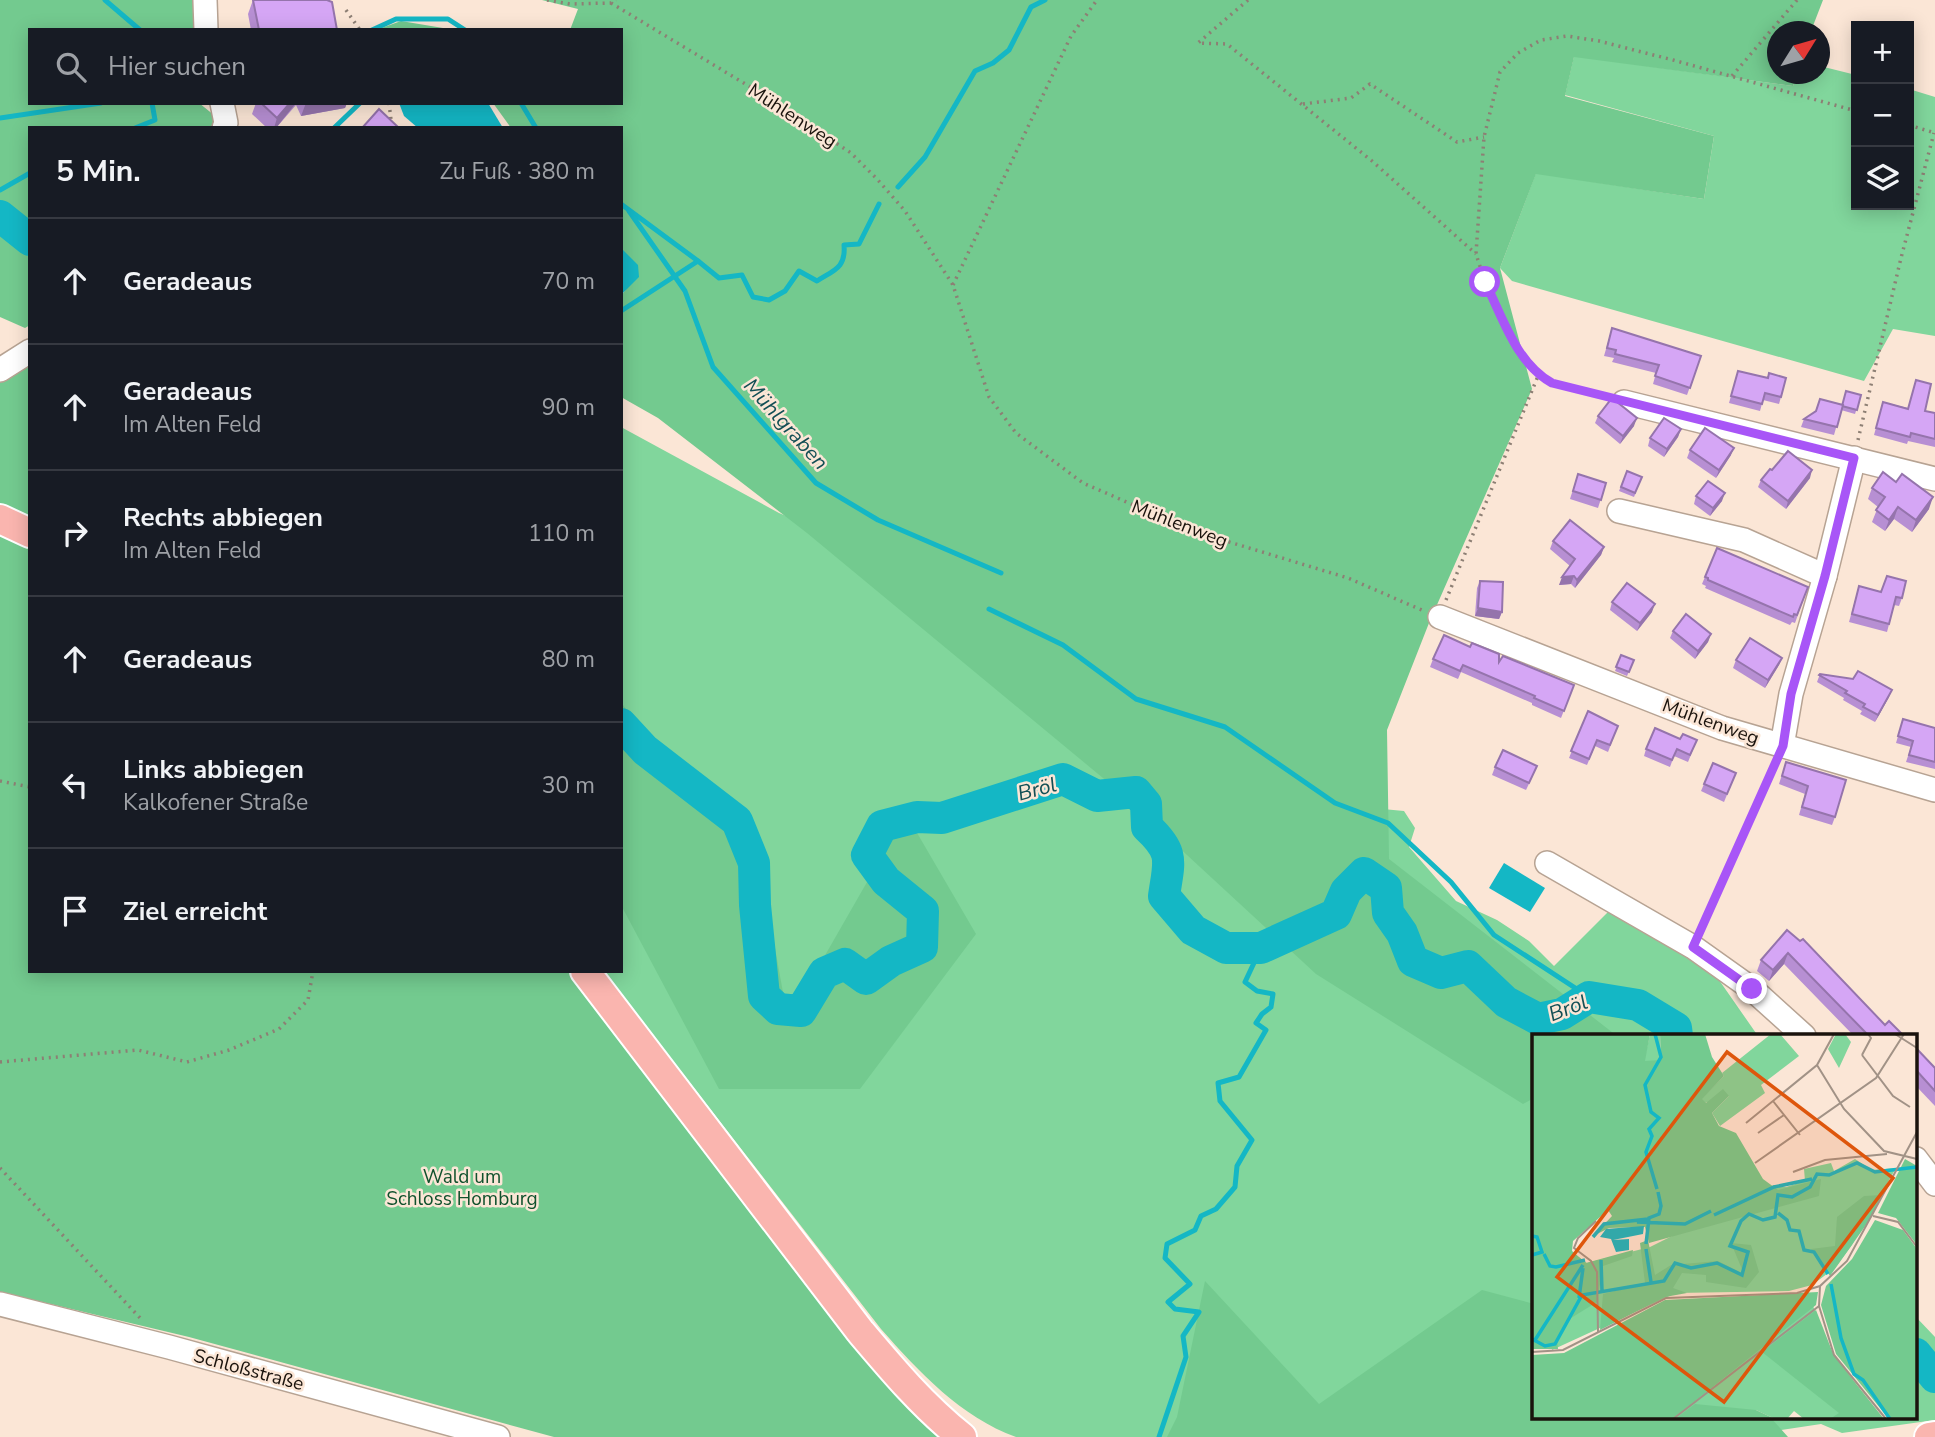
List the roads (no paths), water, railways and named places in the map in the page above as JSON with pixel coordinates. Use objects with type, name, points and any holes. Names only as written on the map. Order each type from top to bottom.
[{"type":"main road","points":[[0,519],[28,532]]},
{"type":"main road","points":[[587,973],[860,1331],[905,1385],[962,1437]]},
{"type":"main road","points":[[1929,1437],[1935,1436]]},
{"type":"street","points":[[205,0],[206,28]]},
{"type":"street","points":[[222,105],[225,126]]},
{"type":"street","points":[[0,370],[28,352]]},
{"type":"street","points":[[1624,401],[1935,478]]},
{"type":"street","points":[[1783,746],[1791,694],[1825,576],[1854,458]]},
{"type":"street","points":[[1619,511],[1744,540],[1825,576]]},
{"type":"street","name":"Mühlenweg","points":[[1440,617],[1722,728],[1935,790]]},
{"type":"street","points":[[1548,863],[1693,947],[1752,989],[1802,1034]]},
{"type":"street","points":[[1918,1162],[1935,1184]]},
{"type":"street","name":"Schloßstraße","points":[[0,1304],[498,1437]]},
{"type":"water","points":[[400,105],[489,105],[502,126],[416,126],[404,116]]},
{"type":"water","points":[[623,250],[638,265],[639,277],[623,293]]},
{"type":"water","points":[[1504,863],[1545,888],[1530,912],[1489,888]]},
{"type":"waterway","points":[[105,0],[138,28]]},
{"type":"waterway","points":[[898,187],[925,157],[975,71],[993,63],[1009,50],[1031,7],[1045,0]]},
{"type":"waterway","name":"Mühlgraben","points":[[376,28],[396,19],[448,19],[462,28]]},
{"type":"waterway","name":"Mühlgraben","points":[[0,118],[88,105]]},
{"type":"waterway","points":[[140,126],[155,120],[152,105]]},
{"type":"waterway","points":[[336,126],[358,105]]},
{"type":"waterway","name":"Mühlgraben","points":[[522,105],[535,126]]},
{"type":"waterway","points":[[0,190],[28,174]]},
{"type":"waterway","points":[[623,310],[698,261],[719,278],[742,275],[753,297],[769,300],[785,291],[799,271],[817,281],[841,264],[844,245],[859,244],[879,204]]},
{"type":"waterway","name":"Mühlgraben","points":[[623,205],[698,261]]},
{"type":"waterway","name":"Mühlgraben","points":[[629,211],[685,291],[713,367],[816,483],[878,520],[1001,573]]},
{"type":"waterway","name":"Bröl","points":[[0,216],[28,238]]},
{"type":"waterway","points":[[989,609],[1063,645],[1136,699],[1225,727],[1335,803],[1388,823],[1451,882],[1494,935],[1589,997]]},
{"type":"waterway","name":"Bröl","points":[[623,726],[645,750],[737,821],[754,863],[755,905],[764,996],[778,1009],[801,1011],[824,973],[845,964],[866,979],[891,961],[922,947],[923,911],[886,881],[867,855],[882,826],[917,817],[942,818],[1063,779],[1097,796],[1136,792],[1146,804],[1147,827],[1162,844],[1168,858],[1164,896],[1193,930],[1226,948],[1261,948],[1336,914],[1346,891],[1364,873],[1386,888],[1388,913],[1402,933],[1413,961],[1441,973],[1468,966],[1506,1002],[1538,1019],[1562,1014],[1589,997],[1638,1005],[1676,1028],[1677,1034]]},
{"type":"waterway","points":[[1159,1437],[1186,1357],[1183,1336],[1199,1312],[1175,1309],[1168,1302],[1190,1284],[1165,1258],[1167,1244],[1195,1230],[1201,1216],[1216,1209],[1235,1187],[1237,1166],[1252,1140],[1220,1101],[1218,1083],[1239,1077],[1266,1030],[1256,1023],[1271,1007],[1273,994],[1257,991],[1245,982],[1261,948]]},
{"type":"waterway","name":"Bröl","points":[[1918,1356],[1935,1377]]},
{"type":"park label","name":"Wald um Schloss Homburg","points":[[462,1187]]}]
